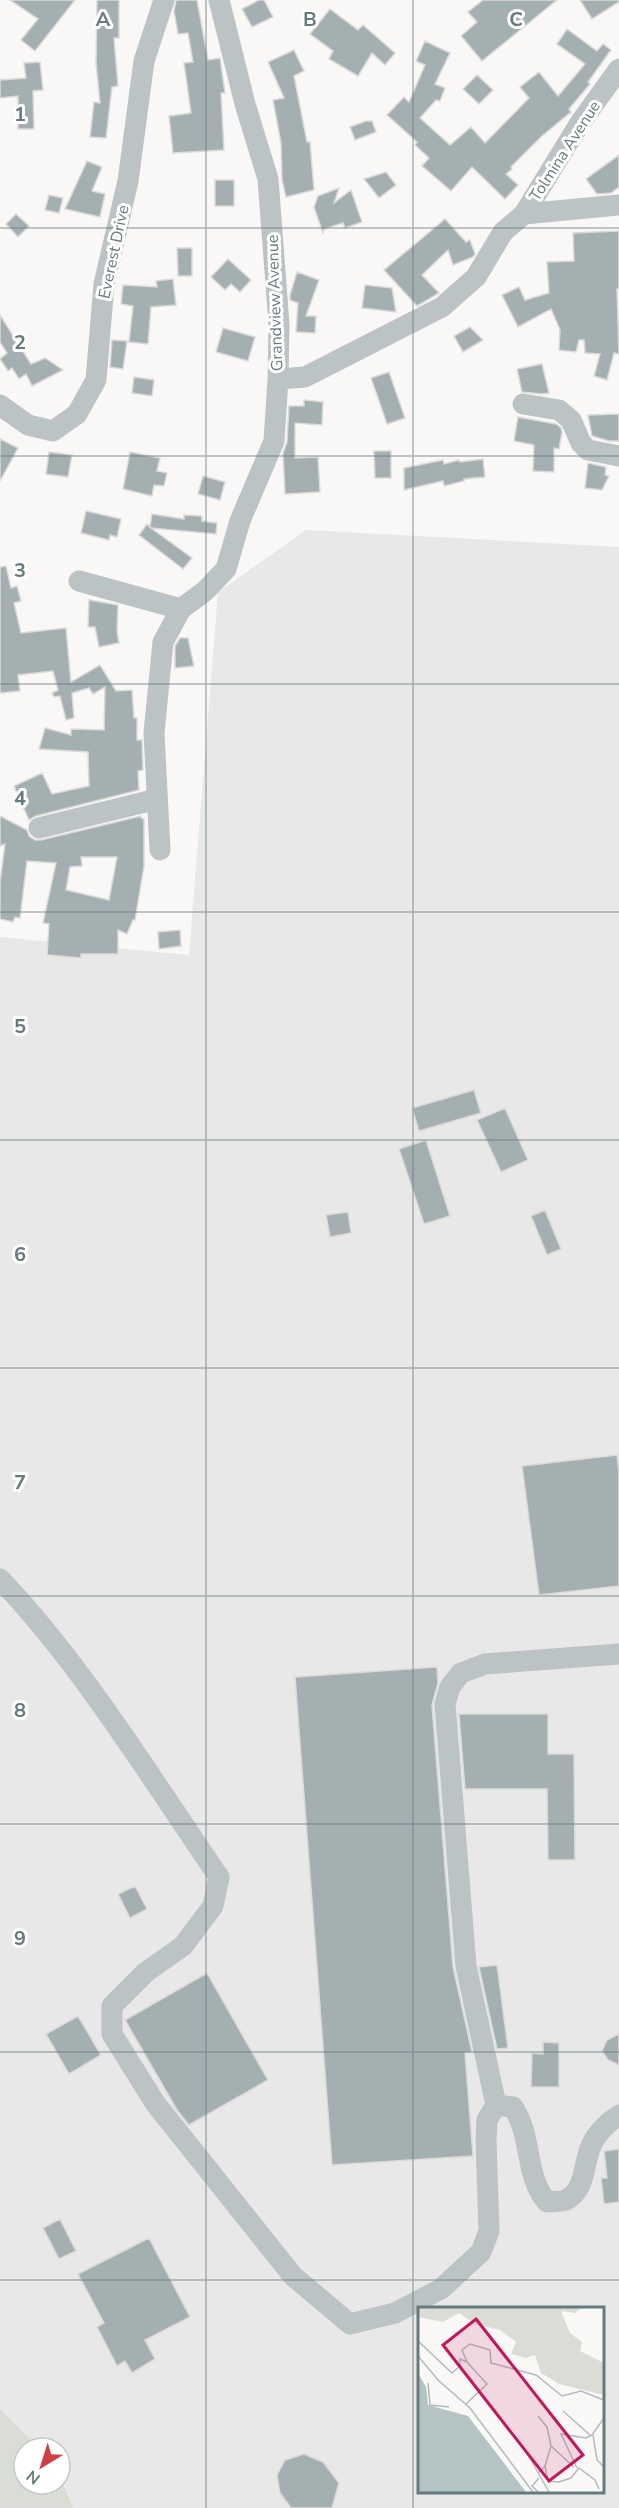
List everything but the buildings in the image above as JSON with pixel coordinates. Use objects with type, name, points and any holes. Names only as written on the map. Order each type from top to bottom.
[{"type":"street","name":"Everest Drive","points":[[0,405],[28,425],[53,431],[77,414],[96,380],[104,285],[128,181],[144,61],[164,0]]},
{"type":"street","name":"Grandview Avenue","points":[[219,0],[245,104],[268,179],[279,324],[278,379],[305,377],[442,307],[476,276],[503,232],[524,214]]},
{"type":"street","name":"Tolmina Avenue","points":[[524,214],[580,123],[619,69]]},
{"type":"street","name":"Tolmina Avenue","points":[[524,214],[619,206]]},
{"type":"street","points":[[160,850],[154,733],[163,642],[181,609],[205,591],[226,569],[240,521],[273,441],[278,379]]},
{"type":"street","points":[[523,404],[558,410],[571,420],[581,443],[588,450],[619,456]]},
{"type":"street","points":[[79,581],[181,609]]},
{"type":"street","points":[[39,828],[157,799]]},
{"type":"street","points":[[0,1579],[21,1601],[95,1697],[219,1877],[213,1906],[183,1946],[146,1972],[112,2006],[112,2034],[155,2103],[293,2276],[350,2324],[395,2313],[441,2289],[481,2252],[489,2231],[487,2120],[496,2105],[466,1966],[445,1704],[450,1687],[462,1673],[485,1664],[619,1654]]},
{"type":"street","points":[[496,2105],[513,2107],[522,2122],[537,2189],[547,2202],[565,2201],[574,2192],[582,2181],[591,2146],[602,2129],[619,2115]]},
{"type":"shaded area","points":[[306,530],[619,547],[619,2508],[73,2508],[68,2496],[72,2496],[72,2436],[27,2436],[0,2409],[0,937],[189,955],[218,592]]},
{"type":"shaded area","points":[[0,2409],[27,2436],[12,2436],[12,2496],[68,2496],[73,2508],[0,2508]]}]
